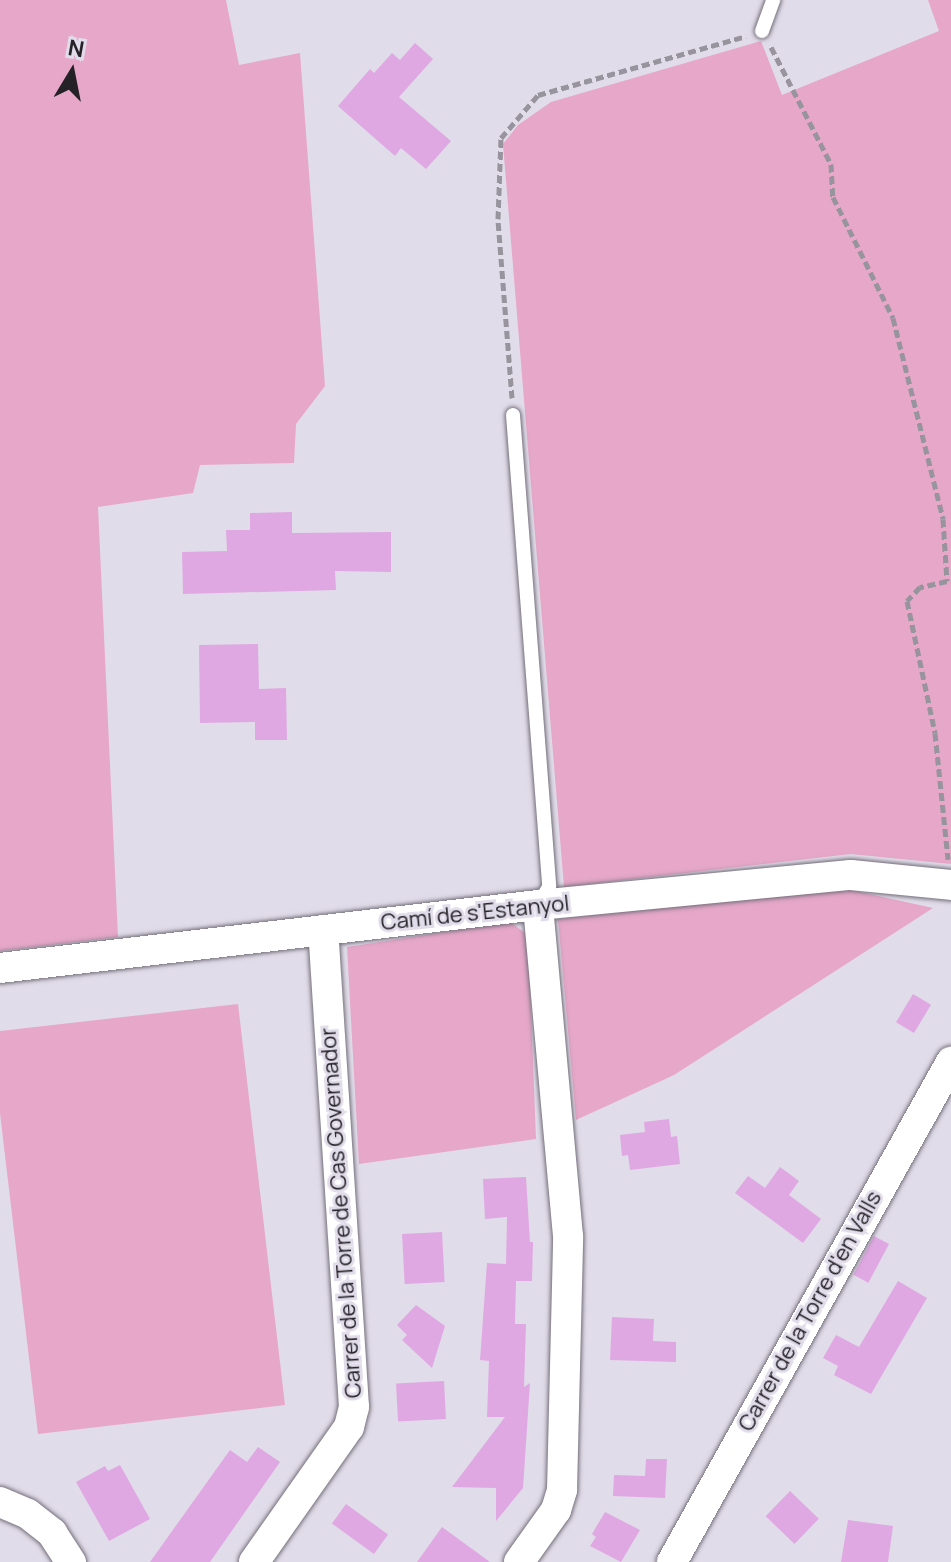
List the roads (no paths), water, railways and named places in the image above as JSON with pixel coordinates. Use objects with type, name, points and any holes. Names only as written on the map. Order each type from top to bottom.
[{"type":"street","name":"Camí de s'Estanyol","points":[[0,968],[538,905],[851,875],[951,885]]},
{"type":"street","points":[[519,1562],[556,1510],[562,1490],[568,1236],[538,905]]},
{"type":"street","name":"Carrer de la Torre de Cas Governador","points":[[254,1562],[349,1427],[354,1407],[323,930]]},
{"type":"street","name":"Carrer de la Torre d'en Valls","points":[[672,1562],[951,1062]]},
{"type":"street","points":[[0,1502],[28,1514],[52,1533],[71,1562]]},
{"type":"lane","points":[[762,31],[773,0]]},
{"type":"lane","points":[[513,415],[549,887],[538,905]]}]
